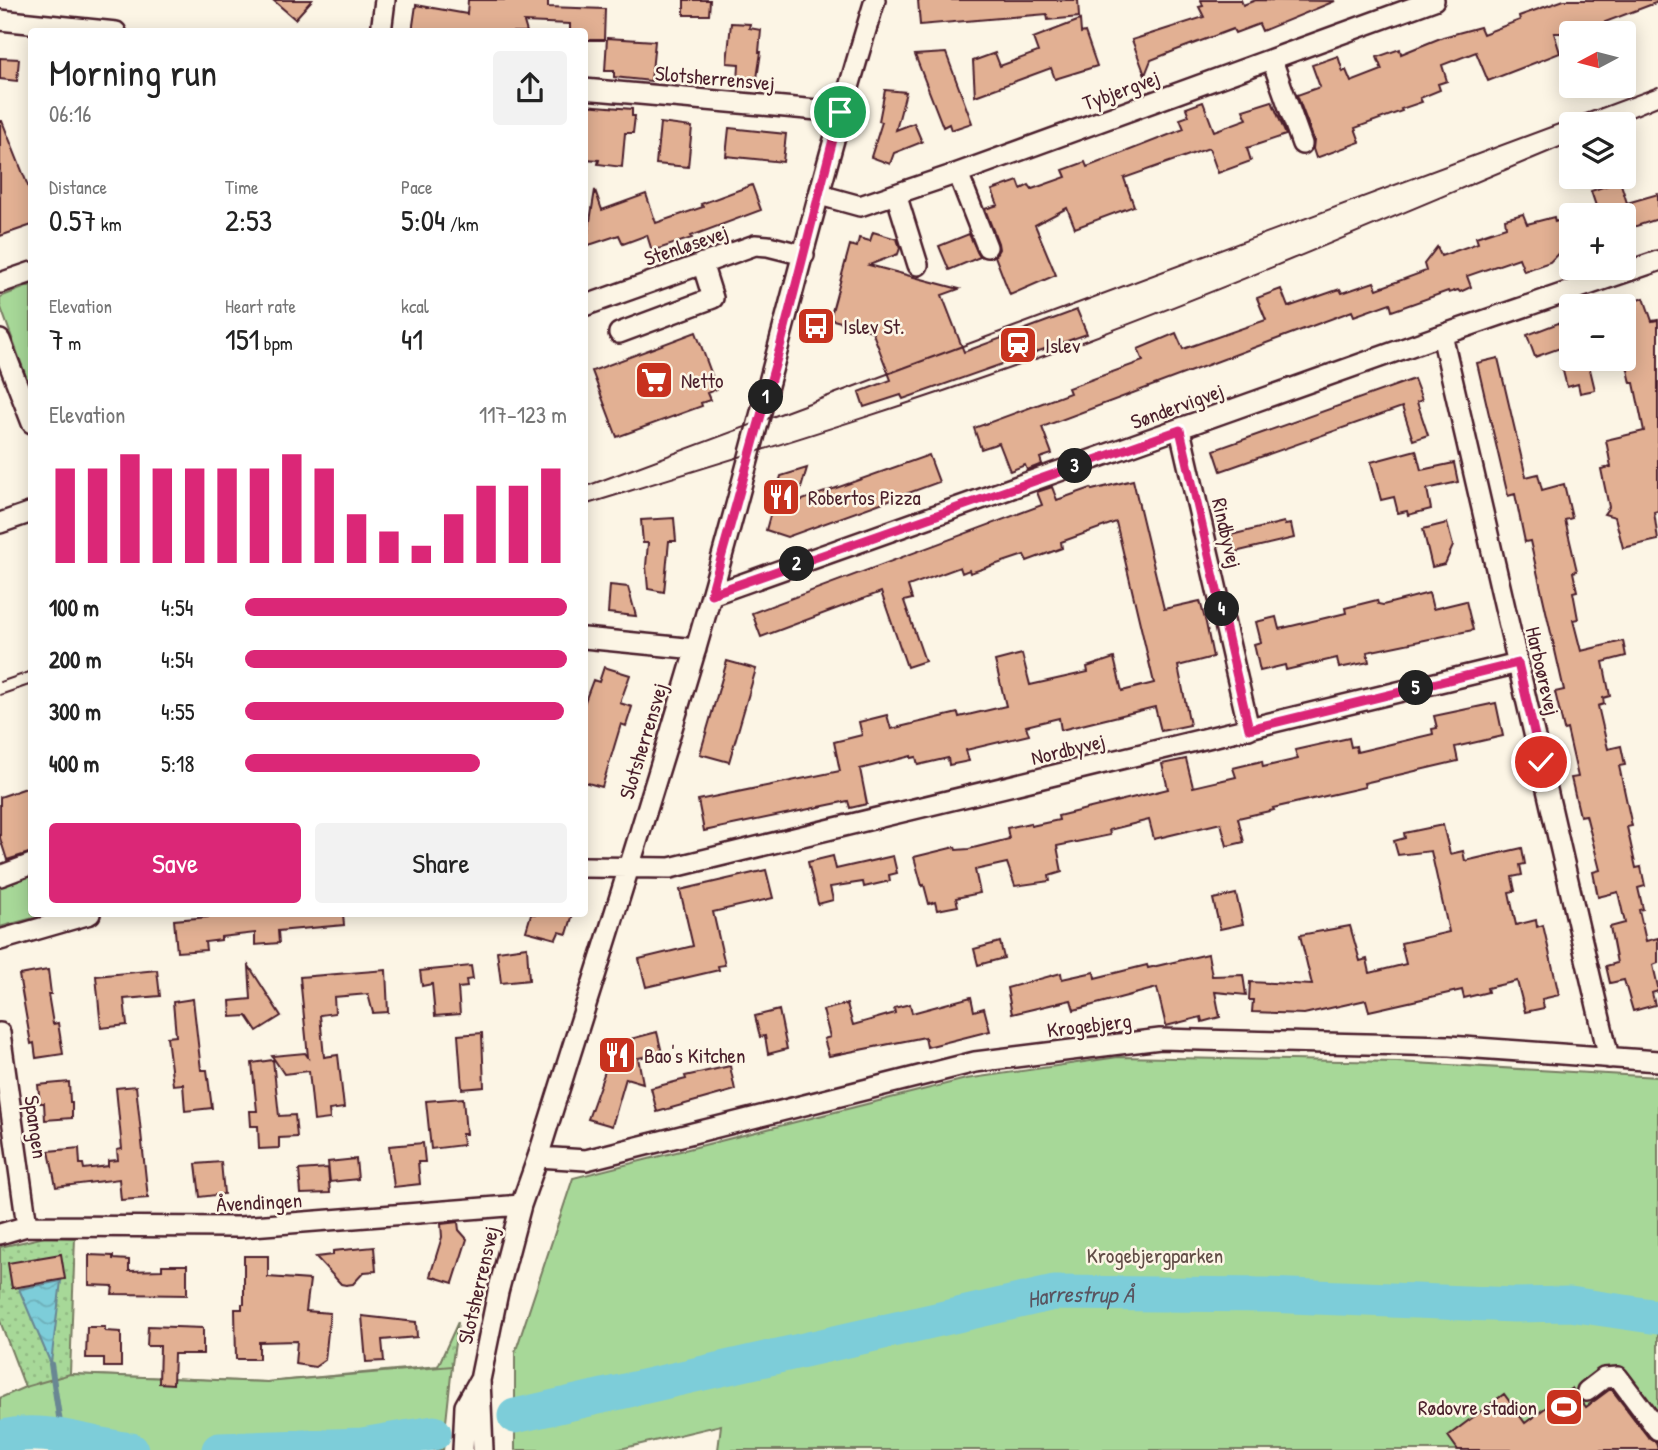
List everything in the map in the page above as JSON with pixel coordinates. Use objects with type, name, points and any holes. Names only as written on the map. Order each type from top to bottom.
[{"type":"street","points":[[381,28],[385,0]]},
{"type":"street","name":"Slotsherrensvej","points":[[483,1450],[480,1380],[498,1292],[521,1205],[696,649],[804,255],[840,112],[875,0]]},
{"type":"street","name":"Tybjergvej","points":[[820,195],[860,206],[1434,0]]},
{"type":"street","points":[[0,20],[77,28]]},
{"type":"street","points":[[1272,60],[1302,144]]},
{"type":"street","name":"Slotsherrensvej","points":[[588,89],[840,112]]},
{"type":"street","points":[[958,173],[988,247]]},
{"type":"street","points":[[897,194],[918,265]]},
{"type":"street","name":"Stenløsevej","points":[[588,305],[755,245],[804,255]]},
{"type":"street","name":"Søndervigvej","points":[[711,594],[1658,261]]},
{"type":"street","points":[[619,333],[713,298],[702,263]]},
{"type":"street","points":[[0,283],[28,273]]},
{"type":"street","name":"Harboørevej","points":[[1442,335],[1609,1058]]},
{"type":"street","points":[[0,340],[28,414]]},
{"type":"street","name":"Rindbyvej","points":[[1180,430],[1249,729]]},
{"type":"street","points":[[0,523],[28,513]]},
{"type":"street","points":[[588,638],[696,649]]},
{"type":"street","name":"Nordbyvej","points":[[588,867],[670,868],[1518,663]]},
{"type":"street","points":[[0,876],[28,866]]},
{"type":"street","points":[[0,940],[80,917]]},
{"type":"street","name":"Spangen","points":[[0,1033],[27,1226]]},
{"type":"street","name":"Krogebjerg","points":[[538,1157],[586,1160],[975,1062],[1160,1040],[1449,1046],[1658,1061]]},
{"type":"street","name":"Åvendingen","points":[[0,1234],[27,1226],[240,1227],[521,1205]]},
{"type":"street","points":[[1587,1391],[1604,1378],[1618,1377],[1658,1430]]},
{"type":"street","name":"Slotsherrensvej","points":[[463,1450],[465,1406],[480,1380]]},
{"type":"green space","points":[[28,286],[28,382],[0,305],[0,297]]},
{"type":"green space","points":[[28,874],[28,917],[37,917],[0,927],[0,884]]},
{"type":"green space","name":"Krogebjergparken","points":[[1118,1057],[1397,1062],[1658,1077],[1658,1450],[718,1450],[721,1425],[616,1450],[515,1450],[515,1353],[573,1178],[966,1079]]},
{"type":"green space","points":[[45,1237],[75,1238],[70,1374],[267,1382],[438,1366],[458,1322],[443,1450],[23,1450],[25,1387],[0,1321],[0,1247]]},
{"type":"green space","points":[[452,1366],[443,1450],[0,1450],[0,1398],[25,1387],[70,1374],[267,1382]]},
{"type":"water","points":[[61,1281],[51,1363],[51,1364],[19,1289]]},
{"type":"building","points":[[273,0],[312,0],[295,19]]},
{"type":"building","points":[[468,0],[548,0],[548,7],[605,9],[604,40],[588,40],[588,28],[570,28],[570,24],[524,22],[526,28],[413,28],[416,5],[467,14]]},
{"type":"building","points":[[684,0],[710,0],[709,15],[684,15]]},
{"type":"building","points":[[918,0],[1078,0],[1079,17],[1048,20],[1047,14],[920,25]]},
{"type":"building","points":[[1201,0],[1241,0],[1243,5],[1256,0],[1335,1],[1262,31],[1259,24],[1235,33],[1233,29],[1174,51],[1151,60],[1145,75],[1132,40],[1204,17],[1199,7],[1203,6]]},
{"type":"building","points":[[1564,0],[1658,0],[1608,21],[1559,21],[1559,33],[1554,33],[1559,53],[1488,81],[1476,52],[1442,65],[1447,81],[1438,84],[1440,90],[1420,98],[1422,102],[1401,109],[1402,111],[1355,128],[1360,142],[1316,158],[1314,140],[1297,95],[1320,87],[1312,65],[1338,56],[1343,72],[1346,70],[1351,82],[1382,70],[1377,57],[1400,49],[1401,54],[1443,37],[1480,27],[1483,34],[1520,20],[1519,16]]},
{"type":"building","points":[[1080,20],[1081,33],[1085,32],[1097,66],[1055,79],[1051,68],[975,96],[973,61],[995,53],[1000,66],[1038,52],[1033,38]]},
{"type":"building","points":[[731,23],[750,24],[749,28],[761,30],[756,85],[738,83],[739,64],[727,63]]},
{"type":"building","points":[[607,38],[655,41],[651,81],[614,77],[614,71],[605,71]]},
{"type":"building","points":[[946,53],[972,123],[951,130],[949,124],[943,127],[915,55]]},
{"type":"building","points":[[0,58],[19,59],[17,81],[0,79]]},
{"type":"building","points":[[885,90],[906,92],[896,130],[914,123],[922,142],[894,153],[890,164],[871,157],[882,122],[879,121]]},
{"type":"building","points":[[1272,101],[1286,135],[1247,148],[1251,161],[1218,173],[1209,148],[1124,178],[1134,206],[1075,228],[1067,208],[1035,225],[1056,275],[1010,295],[995,256],[999,249],[998,243],[985,209],[998,205],[992,190],[1018,181],[1021,189],[1029,185],[1032,189],[1066,177],[1063,170],[1085,162],[1087,167],[1184,129],[1180,119],[1189,116],[1186,108],[1203,102],[1214,131],[1247,119],[1243,110]]},
{"type":"building","points":[[588,105],[632,109],[632,116],[635,116],[633,133],[625,133],[622,167],[598,164],[599,160],[588,159]]},
{"type":"building","points":[[2,121],[28,186],[28,226],[0,236]]},
{"type":"building","points":[[660,123],[692,127],[688,167],[656,164]]},
{"type":"building","points":[[729,128],[786,134],[783,162],[726,156]]},
{"type":"building","points":[[752,185],[761,210],[652,251],[647,235],[623,244],[619,235],[588,245],[595,190],[602,210],[646,194],[656,223],[703,207],[701,204]]},
{"type":"building","points":[[1623,189],[1627,203],[1595,203],[1591,191]]},
{"type":"building","points":[[1658,194],[1658,219],[1636,226],[1636,203],[1627,203]]},
{"type":"building","points":[[1523,214],[1527,224],[1554,217],[1555,222],[1559,221],[1559,253],[1550,262],[1524,271],[1519,258],[1467,276],[1471,287],[1460,292],[1448,291],[1392,311],[1390,303],[1354,316],[1352,311],[1042,427],[1052,454],[1040,458],[1042,464],[1027,470],[1025,465],[1010,471],[999,443],[981,449],[974,428],[1070,393],[1068,388],[1143,361],[1138,349],[1176,333],[1183,349],[1266,320],[1257,298],[1281,289],[1288,307],[1340,289],[1342,293],[1374,282],[1377,289],[1426,271],[1424,264],[1437,247],[1441,256],[1478,243],[1476,237],[1506,227],[1505,219]]},
{"type":"building","points":[[873,232],[897,239],[900,248],[898,254],[869,265],[959,289],[942,295],[964,352],[1077,310],[1087,334],[903,399],[901,395],[864,407],[859,392],[891,380],[872,331],[830,319],[850,245],[857,247],[859,238],[870,241]]},
{"type":"building","points":[[969,234],[980,257],[949,270],[939,246]]},
{"type":"building","points":[[1644,298],[1652,321],[1658,320],[1658,511],[1654,512],[1658,540],[1623,548],[1615,517],[1604,514],[1609,507],[1601,469],[1611,467],[1606,440],[1644,431],[1634,383],[1631,383],[1628,371],[1636,371],[1636,300]]},
{"type":"building","points":[[1559,323],[1559,349],[1535,357],[1527,335]]},
{"type":"building","name":"Netto","points":[[696,332],[717,389],[707,393],[710,400],[701,403],[702,406],[617,437],[592,371]]},
{"type":"building","points":[[1498,358],[1526,477],[1538,474],[1542,490],[1564,484],[1572,518],[1565,520],[1577,571],[1573,572],[1577,591],[1573,592],[1578,619],[1573,620],[1581,651],[1623,641],[1626,656],[1603,662],[1610,696],[1603,698],[1604,704],[1598,706],[1608,749],[1621,746],[1625,765],[1619,766],[1632,826],[1627,827],[1636,868],[1641,867],[1645,886],[1638,888],[1643,909],[1639,910],[1646,941],[1658,938],[1658,963],[1653,965],[1658,987],[1658,991],[1652,993],[1655,1005],[1633,1011],[1624,980],[1610,983],[1606,966],[1617,963],[1610,927],[1625,923],[1618,892],[1598,897],[1593,872],[1600,870],[1586,815],[1580,816],[1571,778],[1578,777],[1555,692],[1564,690],[1530,541],[1525,542],[1515,494],[1508,496],[1477,363]]},
{"type":"building","points":[[1563,371],[1590,371],[1595,390],[1580,393],[1578,384],[1567,387]]},
{"type":"building","points":[[1414,379],[1422,400],[1417,402],[1428,435],[1413,440],[1402,407],[1221,471],[1214,450]]},
{"type":"building","points":[[1416,450],[1421,470],[1454,463],[1458,482],[1427,489],[1431,509],[1408,515],[1407,511],[1398,513],[1394,497],[1381,500],[1371,462]]},
{"type":"building","points":[[929,455],[939,482],[787,537],[766,530],[781,476],[807,468],[797,502]]},
{"type":"building","points":[[1133,480],[1164,609],[1200,601],[1206,623],[1213,657],[1178,666],[1190,725],[1161,731],[1155,707],[1061,730],[1059,718],[1026,726],[1029,735],[966,750],[969,761],[949,765],[948,758],[918,765],[916,757],[911,756],[860,769],[867,804],[850,808],[848,801],[704,831],[698,800],[840,771],[834,742],[862,735],[859,722],[887,715],[891,729],[958,713],[959,717],[1006,706],[995,661],[1022,654],[1030,685],[1088,672],[1087,667],[1114,658],[1122,691],[1154,683],[1116,522],[1061,542],[1062,548],[1027,561],[1024,555],[970,573],[969,570],[962,573],[960,567],[908,586],[912,599],[904,601],[925,661],[907,667],[881,592],[761,637],[752,613],[1042,505],[1037,492],[1052,487],[1057,500],[1091,488],[1092,490]]},
{"type":"building","points":[[674,518],[676,541],[669,541],[664,592],[648,589],[648,543],[643,543],[641,520]]},
{"type":"building","points":[[1284,522],[1285,525],[1291,524],[1294,538],[1235,552],[1231,535]]},
{"type":"building","points":[[1447,523],[1453,546],[1445,564],[1432,567],[1423,529]]},
{"type":"building","points":[[610,585],[628,587],[636,616],[608,613]]},
{"type":"building","points":[[1429,593],[1433,609],[1466,601],[1473,630],[1367,652],[1369,662],[1339,668],[1337,658],[1286,670],[1285,665],[1260,671],[1254,644],[1261,642],[1256,622],[1276,617],[1279,629],[1346,613],[1345,608],[1377,600],[1378,604],[1383,605]]},
{"type":"building","points":[[727,661],[756,669],[729,762],[700,754]]},
{"type":"building","points":[[604,667],[630,675],[620,703],[632,707],[626,726],[621,724],[602,787],[588,783],[588,693],[593,680],[599,682]]},
{"type":"building","points":[[1496,703],[1503,736],[1455,747],[1458,761],[1364,783],[1365,787],[1238,818],[1244,842],[1227,846],[1221,823],[1154,839],[1149,820],[1109,830],[1110,835],[1057,846],[1062,872],[1049,876],[1050,881],[1015,886],[1007,863],[975,870],[980,893],[956,898],[958,906],[937,910],[935,902],[929,904],[924,885],[922,886],[914,857],[955,847],[956,850],[969,849],[1009,839],[1007,828],[1059,820],[1058,816],[1168,789],[1162,764],[1186,759],[1193,787],[1236,777],[1233,768],[1262,761],[1263,767],[1298,759],[1295,750],[1349,738],[1351,747],[1356,746],[1357,752],[1433,734],[1432,729],[1437,728],[1434,716]]},
{"type":"building","points":[[28,787],[28,853],[7,860],[0,838],[0,797]]},
{"type":"building","points":[[1443,825],[1450,854],[1463,851],[1465,861],[1522,848],[1525,864],[1520,865],[1522,875],[1512,877],[1515,891],[1509,892],[1516,925],[1536,920],[1537,927],[1543,925],[1559,995],[1542,999],[1544,1008],[1525,1012],[1517,981],[1487,988],[1488,992],[1464,998],[1462,990],[1369,1011],[1366,1000],[1304,1014],[1252,1012],[1253,1000],[1249,1000],[1250,982],[1312,985],[1300,935],[1350,926],[1360,961],[1367,959],[1370,973],[1406,964],[1401,943],[1449,932],[1431,851],[1398,855],[1394,841],[1405,838],[1404,833]]},
{"type":"building","points":[[833,856],[836,869],[893,856],[897,873],[889,875],[890,881],[864,887],[863,882],[830,887],[833,900],[818,904],[808,862]]},
{"type":"building","points":[[766,870],[773,898],[713,912],[725,965],[718,966],[719,970],[646,987],[639,959],[693,946],[680,890]]},
{"type":"building","points":[[1236,894],[1243,924],[1220,929],[1213,899]]},
{"type":"building","points":[[208,917],[343,917],[344,925],[278,931],[279,943],[255,945],[255,933],[221,937],[221,940],[205,942],[206,950],[177,952],[174,920]]},
{"type":"building","points":[[530,917],[572,917],[567,934],[559,932],[556,939],[526,931]]},
{"type":"building","points":[[1000,942],[1004,958],[978,965],[974,949]]},
{"type":"building","points":[[527,947],[529,980],[501,983],[497,951]]},
{"type":"building","points":[[1208,954],[1212,976],[1243,975],[1246,995],[1215,992],[1220,1017],[1202,1022],[1201,1017],[1166,1026],[1157,988],[1074,1010],[1071,1000],[1012,1014],[1007,988],[1061,973],[1062,979],[1094,972],[1095,978]]},
{"type":"building","points":[[249,966],[281,1016],[257,1031],[247,1016],[231,1017],[230,1001],[251,999]]},
{"type":"building","points":[[471,966],[473,979],[466,980],[467,987],[458,988],[460,1014],[435,1016],[432,984],[422,986],[420,971]]},
{"type":"building","points":[[48,970],[51,994],[48,994],[53,1024],[58,1023],[63,1054],[36,1058],[19,975]]},
{"type":"building","points":[[157,970],[160,996],[124,999],[127,1025],[101,1028],[96,976]]},
{"type":"building","points":[[386,970],[388,1012],[373,1013],[368,994],[334,997],[335,1013],[320,1015],[324,1057],[338,1055],[344,1108],[329,1110],[330,1119],[314,1121],[309,1071],[284,1074],[272,1056],[305,1053],[308,1057],[300,977]]},
{"type":"building","points":[[971,997],[974,1011],[984,1008],[990,1031],[927,1047],[925,1037],[829,1056],[824,1039],[830,1037],[823,1010],[847,1004],[853,1025],[895,1013],[894,1008],[910,1004],[912,1013]]},
{"type":"building","points":[[193,999],[201,1070],[207,1070],[212,1108],[185,1111],[183,1084],[173,1085],[167,1037],[176,1036],[173,1002]]},
{"type":"building","points":[[779,1010],[787,1049],[768,1054],[765,1036],[760,1037],[755,1016]]},
{"type":"building","points":[[657,1032],[662,1053],[638,1058],[643,1083],[626,1078],[612,1126],[588,1119],[615,1043]]},
{"type":"building","points":[[482,1033],[484,1087],[462,1089],[458,1035]]},
{"type":"building","points":[[273,1060],[279,1116],[295,1115],[297,1137],[279,1138],[279,1148],[259,1149],[258,1126],[251,1126],[250,1111],[257,1111],[252,1063]]},
{"type":"building","points":[[730,1066],[735,1090],[657,1112],[651,1088],[686,1079],[685,1076]]},
{"type":"building","points":[[69,1082],[72,1118],[45,1120],[44,1103],[40,1103],[38,1085]]},
{"type":"building","points":[[136,1086],[148,1198],[121,1200],[119,1179],[56,1187],[49,1151],[79,1148],[80,1164],[83,1164],[84,1169],[108,1166],[108,1161],[118,1160],[117,1150],[122,1149],[116,1088]]},
{"type":"building","points":[[463,1098],[466,1134],[462,1134],[463,1145],[431,1149],[426,1101]]},
{"type":"building","points":[[423,1143],[425,1162],[418,1162],[420,1184],[394,1187],[389,1146]]},
{"type":"building","points":[[356,1159],[358,1179],[330,1182],[328,1162]]},
{"type":"building","points":[[221,1162],[224,1194],[200,1197],[196,1164]]},
{"type":"building","points":[[328,1168],[330,1193],[301,1194],[299,1170]]},
{"type":"building","points":[[458,1222],[459,1230],[467,1239],[453,1283],[430,1276],[442,1237],[441,1224]]},
{"type":"building","points":[[374,1247],[376,1271],[364,1272],[353,1284],[341,1284],[316,1257],[333,1255],[333,1251]]},
{"type":"building","points":[[61,1254],[65,1279],[12,1288],[8,1263]]},
{"type":"building","points":[[89,1255],[129,1260],[129,1271],[162,1270],[162,1265],[187,1265],[187,1295],[112,1294],[113,1286],[89,1285]]},
{"type":"building","points":[[244,1256],[268,1256],[268,1277],[310,1280],[306,1311],[330,1313],[325,1360],[315,1367],[295,1364],[297,1341],[259,1342],[259,1359],[236,1359],[235,1309],[242,1309],[244,1304]]},
{"type":"building","points":[[362,1316],[416,1322],[417,1337],[382,1340],[384,1361],[366,1362]]},
{"type":"building","points":[[148,1326],[203,1328],[203,1354],[174,1354],[173,1384],[159,1383],[160,1346],[147,1346]]},
{"type":"building","points":[[87,1327],[105,1327],[105,1331],[121,1332],[121,1367],[104,1367],[104,1358],[86,1358]]},
{"type":"building","points":[[1572,1388],[1586,1407],[1612,1390],[1648,1437],[1656,1442],[1658,1450],[1458,1450],[1448,1436],[1504,1394],[1525,1423]]},
{"type":"waterway","name":"Harrestrup Å","points":[[515,1416],[1054,1293],[1266,1295],[1515,1305],[1570,1304],[1658,1317]]},
{"type":"waterway","points":[[51,1364],[62,1436]]},
{"type":"waterway","name":"Harrestrup Å","points":[[219,1450],[362,1445],[434,1433]]},
{"type":"waterway","name":"Harrestrup Å","points":[[0,1438],[49,1435],[131,1450]]},
{"type":"tram line","points":[[588,486],[1658,87]]},
{"type":"tram line","points":[[1636,115],[1658,106]]},
{"type":"tram line","points":[[588,504],[900,406],[1025,363],[1270,268],[1559,147]]},
{"type":"tram line","points":[[0,682],[28,672]]},
{"type":"tram line","points":[[0,695],[28,685]]},
{"type":"place","name":"Islev St.","points":[[816,326]]},
{"type":"place","name":"Islev","points":[[1018,345]]},
{"type":"place","name":"Netto","points":[[654,380]]},
{"type":"place","name":"Robertos Pizza","points":[[781,497]]},
{"type":"place","name":"Bao's Kitchen","points":[[617,1055]]},
{"type":"place","name":"Rødovre stadion","points":[[1564,1407]]},
{"type":"route","points":[[840,112],[779,351],[711,594],[1180,430],[1249,729],[1518,663],[1541,762]]}]
